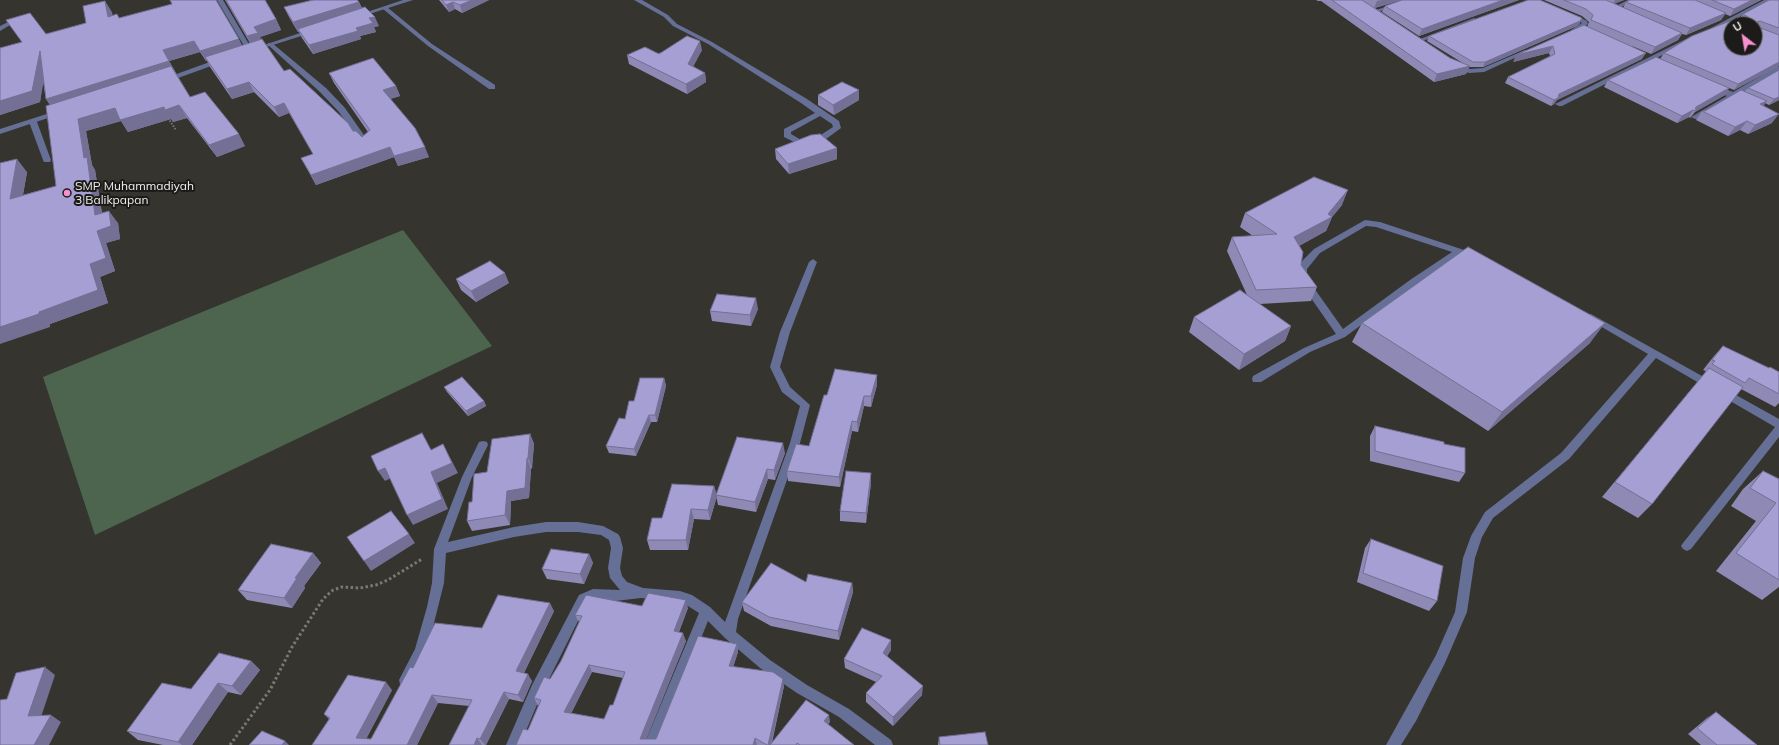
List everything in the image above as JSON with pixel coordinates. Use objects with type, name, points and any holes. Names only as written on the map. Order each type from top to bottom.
[{"type":"street","points":[[220,0],[246,52],[320,28]]},
{"type":"street","points":[[349,19],[410,0]]},
{"type":"street","points":[[637,0],[666,16],[675,25],[710,43],[804,101],[836,123],[837,128],[819,140],[802,144],[787,135],[788,131],[820,113]]},
{"type":"street","points":[[1373,12],[1413,0]]},
{"type":"street","points":[[1620,12],[1610,7],[1634,0]]},
{"type":"street","points":[[1734,16],[1769,0]]},
{"type":"street","points":[[385,8],[430,45],[492,87]]},
{"type":"street","points":[[1560,10],[1585,22],[1586,24],[1583,30],[1566,34]]},
{"type":"street","points":[[1418,41],[1485,16]]},
{"type":"street","points":[[0,28],[14,21]]},
{"type":"street","points":[[1559,104],[1650,60],[1723,21]]},
{"type":"street","points":[[1411,36],[1424,45]]},
{"type":"street","points":[[1679,37],[1686,40]]},
{"type":"street","points":[[270,44],[328,95],[342,110],[362,138]]},
{"type":"street","points":[[1451,62],[1469,71],[1484,70],[1532,49]]},
{"type":"street","points":[[156,82],[228,58]]},
{"type":"street","points":[[1695,117],[1731,94],[1779,69]]},
{"type":"street","points":[[1711,86],[1752,103]]},
{"type":"street","points":[[0,132],[69,110]]},
{"type":"street","points":[[33,122],[47,160]]},
{"type":"street","points":[[1342,335],[1302,278],[1302,270],[1317,251],[1365,223],[1377,224],[1464,253],[1474,254],[1481,257]]},
{"type":"street","points":[[1257,379],[1307,350],[1342,335],[1438,265],[1453,255],[1464,253]]},
{"type":"street","points":[[729,634],[732,619],[795,443],[805,405],[786,389],[775,366],[785,332],[813,262]]},
{"type":"street","points":[[1585,314],[1779,424]]},
{"type":"street","points":[[1393,745],[1411,716],[1441,659],[1461,612],[1469,558],[1477,536],[1488,515],[1565,456],[1654,354]]},
{"type":"street","points":[[1687,546],[1779,429]]},
{"type":"street","points":[[399,691],[420,651],[433,608],[438,583],[440,549],[467,477],[483,445]]},
{"type":"street","points":[[440,549],[514,532],[546,528],[578,527],[603,531],[614,537],[617,548],[614,568],[616,578],[624,586],[643,593]]},
{"type":"street","points":[[513,745],[537,689],[584,599],[593,594],[615,596],[643,593],[680,596],[693,602],[706,611],[729,634],[766,664],[802,689],[844,713],[886,745]]},
{"type":"street","points":[[651,745],[706,611]]},
{"type":"path","points":[[164,112],[176,130]]},
{"type":"path","points":[[230,745],[270,690],[292,648],[323,599],[333,590],[342,587],[360,588],[376,585],[388,580],[440,549]]},
{"type":"green space","points":[[403,230],[492,346],[95,535],[43,377]]},
{"type":"building","points":[[170,0],[216,0],[239,39],[200,51],[194,41],[163,50],[169,61],[46,99],[40,51],[32,91],[0,101],[0,48],[22,42],[6,20],[30,13],[46,34],[86,23],[83,6],[105,1],[108,17],[117,14],[119,18],[172,4]]},
{"type":"building","points":[[226,0],[265,0],[276,19],[254,27],[258,33],[247,36]]},
{"type":"building","points":[[313,0],[357,0],[359,2],[293,22],[284,7]]},
{"type":"building","points":[[442,0],[472,0],[460,5],[453,2],[446,5]]},
{"type":"building","points":[[1332,0],[1362,0],[1450,58],[1470,66],[1437,74]]},
{"type":"building","points":[[1402,0],[1503,0],[1422,29],[1385,6]]},
{"type":"building","points":[[1528,0],[1540,0],[1582,18],[1580,21],[1485,62],[1473,62],[1429,36]]},
{"type":"building","points":[[1564,0],[1606,0],[1682,33],[1655,47],[1591,20],[1593,15],[1586,9]]},
{"type":"building","points":[[1630,0],[1695,0],[1726,13],[1690,28],[1626,2]]},
{"type":"building","points":[[1712,0],[1752,0],[1734,9]]},
{"type":"building","points":[[1769,0],[1779,0],[1779,28],[1763,22],[1763,16],[1746,16],[1743,14]]},
{"type":"building","points":[[365,7],[375,17],[369,18],[373,23],[356,28],[358,31],[309,45],[298,29]]},
{"type":"building","points":[[1723,24],[1723,56],[1763,56],[1763,29],[1779,35],[1779,62],[1738,84],[1664,53],[1692,36]]},
{"type":"building","points":[[1584,25],[1646,53],[1559,94],[1558,98],[1554,100],[1508,77],[1555,54],[1553,46],[1516,55]]},
{"type":"building","points":[[687,36],[700,41],[688,64],[705,73],[686,84],[627,55],[645,47],[659,54]]},
{"type":"building","points":[[262,39],[284,71],[290,69],[348,123],[353,131],[356,131],[362,137],[370,130],[329,73],[373,58],[396,86],[383,90],[415,128],[425,147],[394,156],[390,147],[311,175],[301,158],[313,154],[284,103],[274,107],[249,82],[227,89],[205,57]]},
{"type":"building","points":[[1656,57],[1729,88],[1696,107],[1695,111],[1693,110],[1682,116],[1608,80]]},
{"type":"building","points":[[171,66],[190,97],[205,92],[239,134],[209,145],[179,105],[165,110],[164,107],[120,120],[115,108],[78,119],[84,158],[87,157],[95,215],[109,211],[111,226],[97,231],[106,258],[90,264],[98,290],[39,312],[39,314],[0,327],[0,163],[17,159],[10,199],[56,186],[46,106]]},
{"type":"building","points":[[1779,70],[1779,97],[1774,99],[1748,88]]},
{"type":"building","points":[[842,82],[859,90],[833,105],[818,95]]},
{"type":"building","points":[[1741,90],[1767,101],[1760,104],[1779,114],[1755,125],[1747,121],[1735,127],[1702,111],[1705,111]]},
{"type":"building","points":[[820,134],[837,148],[788,164],[775,149],[811,135]]},
{"type":"building","points":[[1314,177],[1348,190],[1328,214],[1332,217],[1294,237],[1303,252],[1301,265],[1317,287],[1256,290],[1232,237],[1277,234],[1245,213]]},
{"type":"building","points":[[1468,247],[1605,323],[1502,412],[1362,323]]},
{"type":"building","points":[[490,261],[505,273],[471,291],[456,279]]},
{"type":"building","points":[[1240,290],[1291,326],[1244,354],[1194,317]]},
{"type":"building","points":[[717,294],[756,298],[750,315],[710,311]]},
{"type":"building","points":[[1723,346],[1779,372],[1779,394],[1749,378],[1745,383],[1712,364],[1715,361],[1712,360]]},
{"type":"building","points":[[1709,368],[1743,387],[1652,504],[1615,482]]},
{"type":"building","points":[[835,369],[877,375],[871,396],[864,396],[857,422],[852,421],[839,477],[787,471],[796,444],[809,446],[824,395],[827,395]]},
{"type":"building","points":[[462,377],[484,401],[466,411],[444,387]]},
{"type":"building","points":[[640,378],[664,378],[655,415],[649,415],[634,449],[606,446],[619,418],[625,419],[629,401],[634,401]]},
{"type":"building","points":[[1375,426],[1465,448],[1465,473],[1375,451]]},
{"type":"building","points":[[422,433],[431,450],[443,444],[452,463],[431,472],[442,499],[407,515],[385,468],[378,471],[371,456]]},
{"type":"building","points":[[530,434],[525,488],[507,491],[505,515],[467,521],[469,502],[472,502],[474,474],[487,472],[492,439]]},
{"type":"building","points":[[737,437],[783,443],[774,470],[767,469],[755,502],[716,495]]},
{"type":"building","points":[[846,471],[871,473],[866,513],[840,511]]},
{"type":"building","points":[[1763,471],[1779,479],[1779,580],[1736,553],[1776,503],[1750,488]]},
{"type":"building","points":[[672,484],[714,486],[708,510],[691,509],[686,540],[647,540],[652,518],[662,518]]},
{"type":"building","points":[[391,511],[409,534],[364,561],[347,537]]},
{"type":"building","points":[[1371,539],[1443,566],[1437,601],[1363,573]]},
{"type":"building","points":[[271,544],[313,553],[295,578],[297,578],[284,598],[238,590],[255,566]]},
{"type":"building","points":[[551,549],[589,554],[580,574],[542,569]]},
{"type":"building","points":[[771,563],[806,582],[808,574],[852,583],[838,631],[769,617],[742,602]]},
{"type":"building","points":[[648,593],[686,600],[674,631],[683,633],[640,739],[656,739],[698,636],[737,644],[729,666],[773,672],[783,679],[768,745],[755,738],[753,745],[516,745],[523,729],[528,730],[541,700],[534,698],[544,677],[550,679],[561,661],[582,616],[575,615],[586,595],[642,606]],"holes":[[[589,665],[625,672],[613,705],[610,705],[604,719],[564,712]]]},
{"type":"building","points":[[498,595],[550,603],[516,671],[528,674],[518,695],[504,692],[480,739],[477,738],[474,745],[449,745],[472,700],[432,695],[407,745],[312,745],[330,718],[324,714],[348,675],[386,682],[356,738],[371,739],[410,667],[413,668],[435,623],[482,628]]},
{"type":"building","points":[[862,628],[891,640],[883,653],[923,686],[893,717],[866,693],[882,676],[844,659]]},
{"type":"building","points":[[219,653],[251,661],[232,686],[218,683],[178,742],[127,731],[162,683],[191,689]]},
{"type":"building","points":[[45,667],[28,716],[51,715],[34,745],[0,745],[0,700],[7,699],[16,673]]},
{"type":"building","points":[[806,700],[829,715],[824,721],[854,745],[800,745],[797,743],[796,745],[770,745]]},
{"type":"building","points":[[1716,712],[1757,745],[1717,745],[1697,728]]},
{"type":"building","points":[[262,731],[285,741],[282,745],[249,745]]},
{"type":"building","points":[[985,732],[988,745],[940,745],[939,737]]},
{"type":"place","name":"SMP Muhammadiyah 3 Balikpapan","points":[[67,193]]}]
